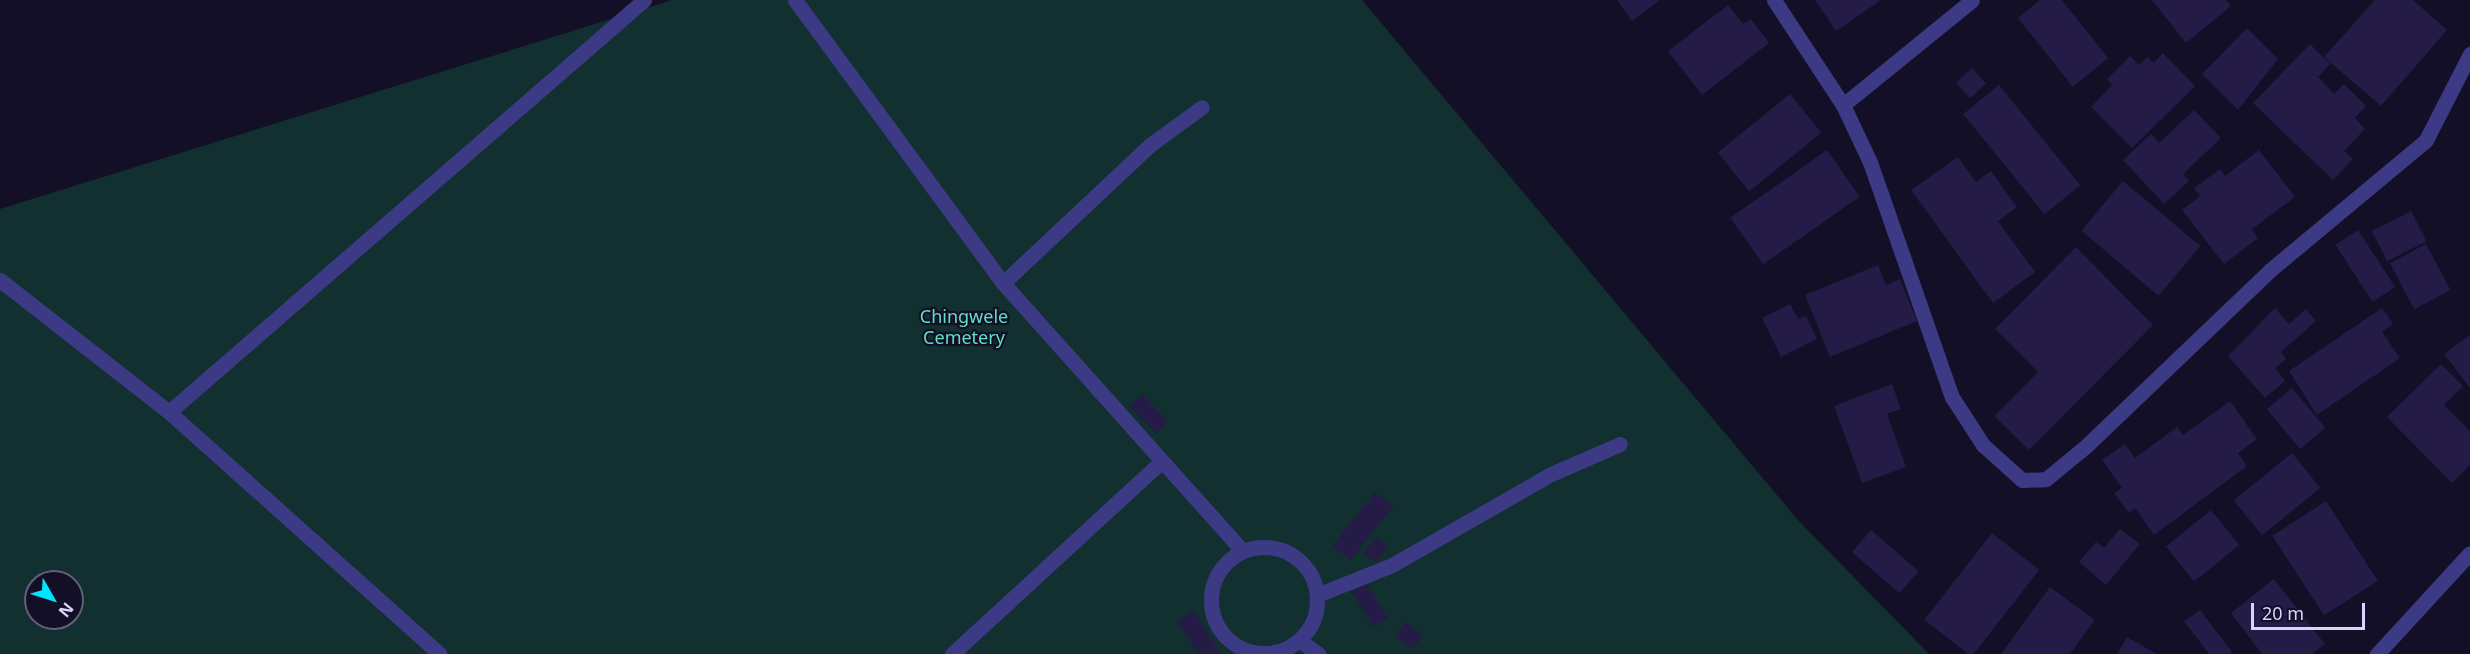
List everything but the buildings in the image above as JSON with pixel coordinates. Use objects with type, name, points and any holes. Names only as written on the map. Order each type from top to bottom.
[{"type":"street","points":[[169,412],[644,0]]},
{"type":"street","points":[[795,0],[1003,283],[1243,551]]},
{"type":"street","points":[[1774,0],[1843,105],[1870,162],[1952,397],[1983,445],[2022,480],[2046,479],[2191,350],[2270,271],[2426,140],[2470,54]]},
{"type":"street","points":[[1843,105],[1972,0]]},
{"type":"street","points":[[1003,283],[1150,146],[1202,107]]},
{"type":"street","points":[[0,280],[169,412],[440,654]]},
{"type":"street","points":[[1317,595],[1392,565],[1551,474],[1620,444]]},
{"type":"street","points":[[952,654],[1161,462]]},
{"type":"street","points":[[1267,547],[1291,554],[1304,565],[1317,595],[1316,612],[1299,640],[1268,654],[1252,653],[1223,636],[1212,614],[1211,589],[1228,561],[1243,551],[1267,547]]},
{"type":"street","points":[[2377,654],[2470,553]]},
{"type":"street","points":[[1299,640],[1318,654]]},
{"type":"green space","name":"Chingwele Cemetery","points":[[672,0],[1362,0],[1797,519],[1929,654],[0,654],[0,209]]}]
